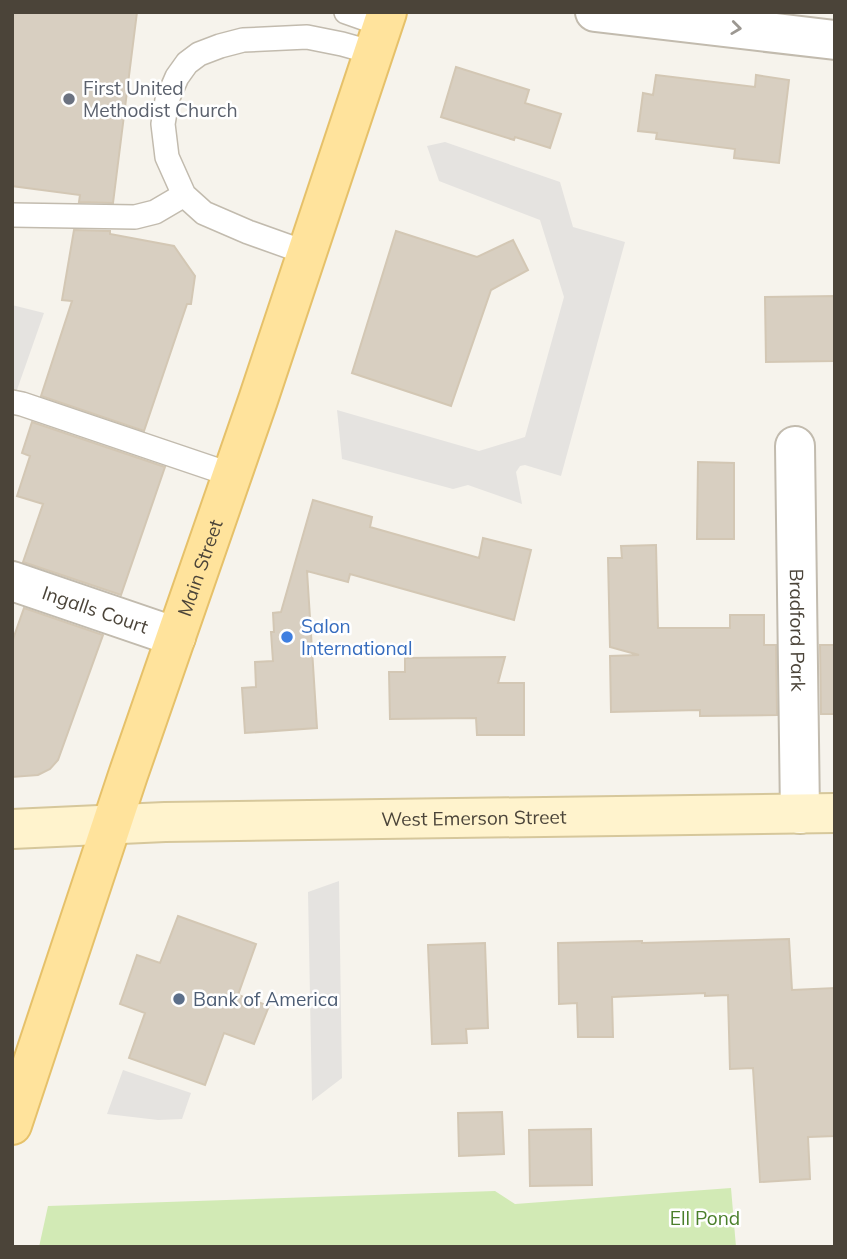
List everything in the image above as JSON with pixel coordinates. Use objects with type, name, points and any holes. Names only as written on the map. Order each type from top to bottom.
[{"type":"main road","name":"Main Street","points":[[12,1125],[381,30]]},
{"type":"street","points":[[595,12],[835,40]]},
{"type":"street","name":"Bradford Park","points":[[795,446],[817,814]]},
{"type":"street","name":"Ingalls Court","points":[[12,580],[176,637]]},
{"type":"street","name":"West Emerson Street","points":[[12,829],[113,823],[817,814]]},
{"type":"lane","points":[[346,12],[381,30]]},
{"type":"lane","points":[[307,253],[204,213],[184,195],[167,158],[163,124],[167,100],[177,77],[187,63],[199,54],[220,46],[243,40],[307,37],[342,44],[381,30]]},
{"type":"lane","points":[[12,215],[135,217],[155,212],[184,195]]},
{"type":"lane","points":[[12,402],[232,475]]},
{"type":"green space","name":"Ell Pond","points":[[731,1188],[736,1247],[39,1247],[48,1206],[495,1191],[515,1204]]},
{"type":"shaded area","points":[[445,142],[560,182],[573,227],[625,242],[561,476],[525,465],[520,466],[516,472],[522,504],[468,485],[453,489],[342,459],[337,410],[479,451],[525,437],[564,297],[540,220],[439,181],[427,146]]},
{"type":"shaded area","points":[[12,305],[44,313],[12,404]]},
{"type":"shaded area","points":[[339,881],[342,1078],[312,1101],[308,892]]},
{"type":"shaded area","points":[[123,1070],[191,1093],[182,1119],[158,1120],[107,1114]]},
{"type":"building","name":"First United Methodist Church","points":[[12,12],[137,12],[113,203],[79,202],[80,195],[12,186]]},
{"type":"building","points":[[456,67],[529,90],[525,103],[561,114],[550,148],[515,137],[514,140],[441,117]]},
{"type":"building","points":[[656,75],[755,87],[756,75],[789,80],[779,163],[734,158],[735,149],[656,139],[657,133],[638,131],[643,93],[653,95]]},
{"type":"building","points":[[74,230],[110,231],[110,234],[174,246],[195,276],[191,304],[187,304],[144,431],[41,396],[72,301],[62,300]]},
{"type":"building","points":[[396,231],[477,257],[513,240],[528,270],[491,290],[451,406],[352,373]]},
{"type":"building","points":[[835,296],[835,361],[766,362],[765,297]]},
{"type":"building","points":[[32,422],[165,467],[121,595],[23,562],[43,504],[17,496],[30,456],[22,453]]},
{"type":"building","points":[[698,462],[734,463],[734,539],[697,539]]},
{"type":"building","points":[[313,500],[372,517],[370,527],[479,558],[483,538],[531,550],[514,620],[350,574],[348,582],[307,571],[317,728],[245,733],[242,688],[256,687],[255,662],[273,661],[273,613],[281,612]]},
{"type":"building","points":[[656,545],[658,628],[730,628],[730,615],[764,615],[764,645],[776,645],[777,715],[700,716],[700,710],[611,712],[610,656],[639,655],[610,647],[608,558],[622,558],[621,546]]},
{"type":"building","points":[[24,608],[103,635],[58,760],[50,769],[38,775],[12,777],[12,642]]},
{"type":"building","points":[[820,645],[835,645],[835,714],[821,714]]},
{"type":"building","points":[[505,657],[498,683],[524,683],[524,735],[477,735],[476,718],[390,719],[389,672],[405,672],[405,658]]},
{"type":"building","name":"Bank of America","points":[[178,916],[256,944],[238,995],[269,1006],[254,1044],[224,1033],[205,1085],[129,1058],[145,1013],[120,1004],[137,955],[160,963]]},
{"type":"building","points":[[789,939],[792,990],[835,988],[835,1136],[808,1137],[810,1179],[760,1182],[753,1068],[730,1069],[728,995],[705,996],[705,993],[612,997],[613,1037],[578,1037],[577,1003],[559,1004],[558,943]]},
{"type":"building","points":[[485,943],[488,1028],[466,1029],[467,1043],[432,1044],[428,945]]},
{"type":"building","points":[[502,1112],[504,1154],[459,1156],[458,1113]]},
{"type":"building","points":[[591,1129],[592,1185],[530,1186],[529,1130]]},
{"type":"place","name":"First United Methodist Church","points":[[69,99]]},
{"type":"place","name":"Salon International","points":[[287,637]]},
{"type":"place","name":"Bank of America","points":[[179,999]]}]
